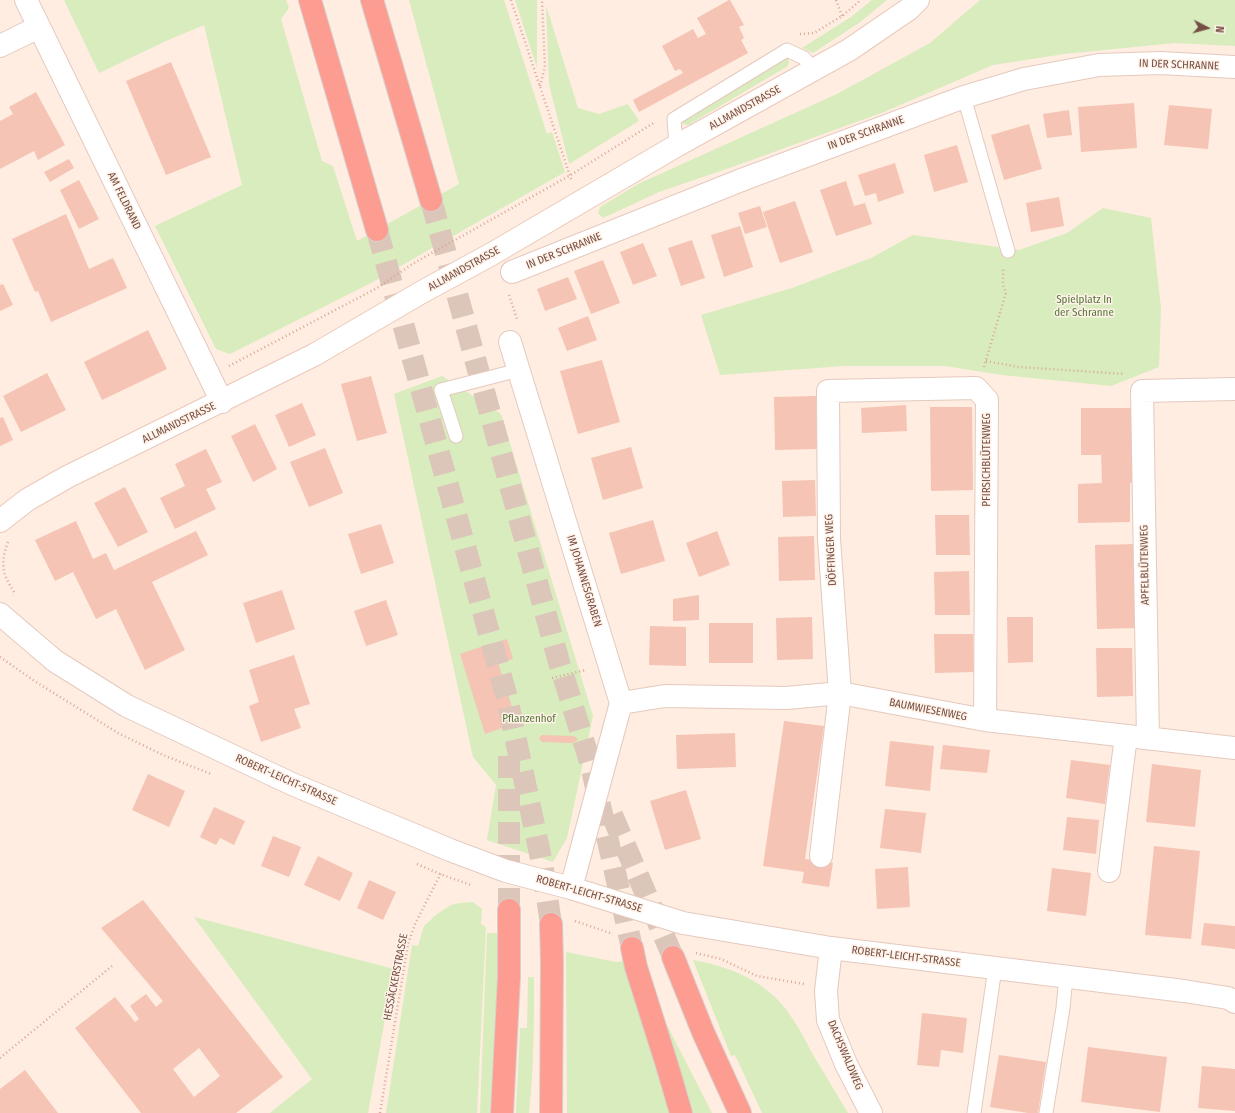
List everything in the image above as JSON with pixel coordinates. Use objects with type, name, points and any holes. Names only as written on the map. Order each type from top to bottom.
[{"type":"highway","points":[[310,0],[377,230]]},
{"type":"highway","points":[[372,0],[430,200]]},
{"type":"highway","points":[[502,1113],[509,977],[509,910]]},
{"type":"highway","points":[[551,924],[551,1113]]},
{"type":"highway","points":[[632,948],[636,967],[681,1113]]},
{"type":"highway","points":[[673,957],[706,1038],[740,1113]]},
{"type":"street","name":"AM FELDRAND","points":[[26,0],[222,402]]},
{"type":"street","name":"ALLMANDSTRASSE","points":[[4,530],[27,500],[67,477],[222,402],[314,355],[422,292],[490,255],[676,146],[849,50],[903,13],[918,0]]},
{"type":"street","points":[[0,46],[39,27]]},
{"type":"street","name":"IN DER SCHRANNE","points":[[509,281],[744,178],[964,97],[1024,78],[1099,65],[1160,63],[1235,67]]},
{"type":"street","name":"IM JOHANNESGRABEN","points":[[510,342],[621,702]]},
{"type":"street","name":"DÖFFINGER WEG","points":[[821,856],[840,693],[829,539],[828,391],[976,388]]},
{"type":"street","name":"PFIRSICHBLÜTENWEG","points":[[976,388],[987,400],[985,720]]},
{"type":"street","points":[[1142,391],[1235,389]]},
{"type":"street","name":"APFELBLÜTENWEG","points":[[1142,391],[1148,738]]},
{"type":"street","name":"ROBERT-LEICHT-STRASSE","points":[[0,614],[55,661],[127,706],[292,784],[450,850],[506,871],[571,888],[683,923],[831,948],[1184,991],[1228,998],[1235,1002]]},
{"type":"street","name":"BAUMWIESENWEG","points":[[621,702],[665,696],[787,698],[840,693],[985,720],[1235,748]]},
{"type":"street","points":[[571,888],[621,702]]},
{"type":"street","points":[[1109,871],[1126,736]]},
{"type":"street","name":"DACHSWALDWEG","points":[[831,948],[826,991],[828,1020],[846,1064],[871,1113]]},
{"type":"lane","points":[[676,146],[674,119],[787,50],[804,58],[814,70]]},
{"type":"lane","points":[[964,97],[1008,251]]},
{"type":"lane","points":[[456,436],[441,390],[519,370]]},
{"type":"lane","points":[[974,1113],[995,968]]},
{"type":"lane","points":[[1046,1113],[1064,1008],[1066,976]]},
{"type":"path","points":[[511,0],[556,131],[569,176],[580,202]]},
{"type":"path","points":[[540,87],[545,67],[542,0]]},
{"type":"path","points":[[836,0],[842,16]]},
{"type":"path","points":[[796,34],[814,33],[842,16],[861,0]]},
{"type":"path","points":[[209,377],[377,288],[414,263],[569,176],[652,125],[657,120]]},
{"type":"path","points":[[976,388],[986,361],[1006,293],[1002,276],[1008,251]]},
{"type":"path","points":[[509,281],[517,319],[510,342]]},
{"type":"path","points":[[986,361],[1019,367],[1126,374],[1142,391]]},
{"type":"path","points":[[0,614],[14,592],[5,577],[2,563],[4,530]]},
{"type":"path","points":[[552,678],[610,664]]},
{"type":"path","name":"HESSÄCKERSTRASSE","points":[[380,1113],[408,944],[415,924],[440,874],[450,850]]},
{"type":"path","points":[[0,1058],[112,966]]},
{"type":"green space","points":[[64,0],[286,0],[289,8],[281,19],[322,161],[333,166],[357,241],[459,184],[409,0],[504,0],[547,134],[552,132],[565,172],[371,283],[230,354],[216,349],[155,226],[242,185],[204,25],[166,41],[99,73]]},
{"type":"green space","points":[[515,0],[537,0],[537,68]]},
{"type":"green space","points":[[872,0],[887,0],[859,23],[813,53],[802,48],[851,17]]},
{"type":"green space","points":[[980,0],[1235,0],[1235,46],[1175,43],[1064,54],[993,65],[884,112],[659,192],[603,218],[598,213],[600,207],[638,184],[837,94],[930,43]]},
{"type":"green space","points":[[546,5],[578,108],[599,114],[628,104],[639,121],[569,164],[549,84]]},
{"type":"green space","points":[[783,57],[788,58],[788,66],[688,125],[683,124],[681,120]]},
{"type":"green space","name":"Spielplatz In der Schranne","points":[[1103,208],[1151,218],[1161,308],[1159,367],[1111,386],[1002,375],[945,366],[845,366],[720,375],[701,315],[792,288],[871,258],[913,235],[1019,250],[1067,233]]},
{"type":"green space","name":"Pflanzenhof","points":[[442,376],[501,414],[593,716],[567,838],[553,862],[487,840],[496,785],[473,757],[394,394]]},
{"type":"green space","points":[[473,902],[482,909],[481,924],[486,927],[477,1113],[386,1113],[412,945],[418,946],[424,926],[437,914],[451,905]]},
{"type":"green space","points":[[194,917],[394,969],[368,1113],[270,1113],[312,1079]]},
{"type":"green space","points":[[487,933],[497,933],[498,993],[494,1113],[480,1113]]},
{"type":"green space","points":[[566,952],[616,962],[627,961],[671,1113],[567,1113]]},
{"type":"green space","points":[[693,960],[708,963],[751,979],[774,997],[785,1008],[797,1025],[848,1113],[762,1113],[735,1055],[731,1056]]},
{"type":"green space","points":[[528,977],[534,977],[531,1096],[529,1113],[516,1113],[520,1028],[527,1028]]},
{"type":"green space","points":[[668,1027],[712,1113],[691,1113],[666,1028]]},
{"type":"building","points":[[729,0],[744,25],[739,27],[744,38],[741,40],[748,53],[639,112],[633,100],[683,73],[680,69],[675,71],[662,46],[693,29],[698,38],[706,34],[697,18]]},
{"type":"building","points":[[171,62],[211,157],[166,175],[126,81]]},
{"type":"building","points":[[36,92],[65,145],[38,160],[34,151],[0,169],[0,121],[13,114],[9,107]]},
{"type":"building","points":[[1134,103],[1137,148],[1081,152],[1078,107]]},
{"type":"building","points":[[1169,105],[1212,109],[1208,149],[1164,145]]},
{"type":"building","points":[[1069,110],[1072,135],[1047,138],[1043,114]]},
{"type":"building","points":[[1029,124],[1042,169],[1004,180],[991,135]]},
{"type":"building","points":[[957,145],[968,182],[934,192],[924,155]]},
{"type":"building","points":[[69,159],[74,168],[50,182],[44,172]]},
{"type":"building","points":[[895,163],[904,193],[878,202],[876,193],[865,196],[858,175]]},
{"type":"building","points":[[79,180],[99,219],[79,229],[60,190]]},
{"type":"building","points":[[846,181],[854,206],[865,203],[872,224],[836,236],[820,190]]},
{"type":"building","points":[[1059,197],[1064,226],[1031,232],[1026,203]]},
{"type":"building","points":[[795,201],[813,252],[780,263],[763,212]]},
{"type":"building","points":[[760,206],[767,227],[745,234],[738,213]]},
{"type":"building","points":[[66,214],[89,269],[113,258],[127,288],[51,322],[38,291],[35,292],[12,239]]},
{"type":"building","points":[[740,226],[753,267],[724,277],[711,235]]},
{"type":"building","points":[[692,240],[705,278],[681,286],[668,248]]},
{"type":"building","points":[[643,243],[657,276],[633,285],[620,252]]},
{"type":"building","points":[[603,260],[620,303],[591,314],[574,271]]},
{"type":"building","points":[[568,277],[577,299],[545,311],[537,289]]},
{"type":"building","points":[[3,284],[13,305],[0,311],[0,285]]},
{"type":"building","points":[[588,316],[597,340],[567,351],[558,328]]},
{"type":"building","points":[[148,330],[167,369],[102,400],[84,362]]},
{"type":"building","points":[[602,360],[620,422],[578,434],[560,371]]},
{"type":"building","points":[[47,373],[66,410],[21,432],[3,396]]},
{"type":"building","points":[[371,376],[387,433],[357,441],[341,384]]},
{"type":"building","points":[[816,396],[817,449],[775,450],[774,397]]},
{"type":"building","points":[[302,403],[316,435],[289,447],[275,415]]},
{"type":"building","points":[[906,405],[907,431],[862,433],[861,408]]},
{"type":"building","points":[[930,407],[972,407],[973,490],[931,491]]},
{"type":"building","points":[[1081,408],[1132,408],[1132,483],[1130,483],[1130,522],[1078,523],[1078,484],[1102,483],[1101,455],[1081,455]]},
{"type":"building","points":[[3,417],[13,440],[0,446],[0,418]]},
{"type":"building","points":[[255,424],[277,469],[253,482],[231,436]]},
{"type":"building","points":[[631,447],[643,488],[603,500],[591,458]]},
{"type":"building","points":[[325,448],[343,493],[309,507],[290,462]]},
{"type":"building","points":[[206,449],[222,482],[206,489],[216,509],[175,529],[160,498],[185,486],[175,464]]},
{"type":"building","points":[[815,480],[816,516],[783,517],[782,481]]},
{"type":"building","points":[[125,487],[148,532],[118,547],[94,503]]},
{"type":"building","points":[[935,515],[969,515],[970,555],[936,555]]},
{"type":"building","points":[[653,520],[665,561],[621,574],[609,533]]},
{"type":"building","points":[[76,521],[93,559],[106,553],[114,570],[196,531],[208,555],[152,582],[185,650],[145,670],[116,609],[96,619],[73,572],[55,581],[35,540]]},
{"type":"building","points":[[381,524],[394,563],[361,574],[348,534]]},
{"type":"building","points":[[717,531],[730,565],[699,577],[686,543]]},
{"type":"building","points":[[814,536],[815,580],[779,581],[778,537]]},
{"type":"building","points":[[1136,544],[1138,628],[1097,629],[1095,545]]},
{"type":"building","points":[[969,571],[970,615],[935,615],[934,572]]},
{"type":"building","points":[[282,590],[295,629],[256,643],[243,603]]},
{"type":"building","points":[[699,595],[699,620],[673,621],[673,599]]},
{"type":"building","points":[[386,600],[398,635],[366,646],[354,611]]},
{"type":"building","points":[[812,617],[813,659],[777,660],[776,618]]},
{"type":"building","points":[[1007,617],[1033,617],[1033,662],[1008,663]]},
{"type":"building","points":[[709,623],[753,623],[753,663],[709,663]]},
{"type":"building","points":[[650,626],[686,627],[686,666],[649,665]]},
{"type":"building","points":[[934,634],[973,634],[974,672],[935,673]]},
{"type":"building","points":[[507,639],[513,659],[500,663],[494,643]]},
{"type":"building","points":[[492,643],[517,723],[485,734],[460,654]]},
{"type":"building","points":[[1096,648],[1132,648],[1133,696],[1097,697]]},
{"type":"building","points":[[294,655],[310,704],[294,709],[301,728],[261,742],[249,706],[259,702],[249,670]]},
{"type":"building","points":[[784,721],[824,726],[805,859],[833,863],[829,887],[802,883],[804,872],[763,866]]},
{"type":"building","points":[[735,733],[736,767],[677,769],[676,735]]},
{"type":"building","points":[[542,735],[572,736],[576,737],[578,740],[572,743],[542,742],[539,738]]},
{"type":"building","points":[[890,741],[934,746],[930,791],[885,786]]},
{"type":"building","points":[[943,745],[990,750],[987,773],[940,769]]},
{"type":"building","points":[[1071,760],[1110,765],[1105,804],[1066,798]]},
{"type":"building","points":[[1152,764],[1201,770],[1195,827],[1146,822]]},
{"type":"building","points":[[148,774],[185,791],[169,827],[132,810]]},
{"type":"building","points":[[686,790],[701,839],[665,850],[650,801]]},
{"type":"building","points":[[214,807],[245,821],[234,845],[220,838],[216,845],[200,837]]},
{"type":"building","points":[[885,809],[926,813],[921,853],[880,848]]},
{"type":"building","points":[[1067,817],[1099,820],[1096,854],[1063,850]]},
{"type":"building","points":[[273,836],[301,847],[289,877],[261,866]]},
{"type":"building","points":[[1154,846],[1200,851],[1191,939],[1145,935]]},
{"type":"building","points":[[318,856],[353,873],[340,901],[304,885]]},
{"type":"building","points":[[908,867],[910,907],[877,909],[875,869]]},
{"type":"building","points":[[1052,868],[1091,873],[1086,916],[1047,911]]},
{"type":"building","points":[[369,880],[396,892],[383,920],[357,908]]},
{"type":"building","points":[[143,900],[283,1077],[236,1113],[141,1113],[75,1028],[115,997],[135,1022],[139,1019],[130,1006],[146,994],[156,1007],[163,1001],[101,928]],"holes":[[[199,1048],[220,1076],[194,1097],[173,1069]]]},
{"type":"building","points":[[1204,923],[1235,926],[1235,949],[1201,945]]},
{"type":"building","points":[[922,1013],[967,1018],[963,1053],[941,1050],[939,1067],[917,1065]]},
{"type":"building","points":[[1088,1047],[1167,1057],[1160,1112],[1081,1102]]},
{"type":"building","points":[[999,1055],[1046,1062],[1038,1113],[1028,1113],[990,1107]]},
{"type":"building","points":[[1202,1066],[1235,1069],[1235,1111],[1198,1108]]},
{"type":"building","points":[[25,1070],[58,1113],[0,1113],[0,1089]]},
{"type":"tunnel","points":[[431,200],[559,662],[591,765],[632,948]]},
{"type":"tunnel","points":[[377,230],[507,698],[542,863],[551,924]]},
{"type":"tunnel","points":[[509,755],[509,910]]},
{"type":"tunnel","points":[[612,815],[673,957]]}]
